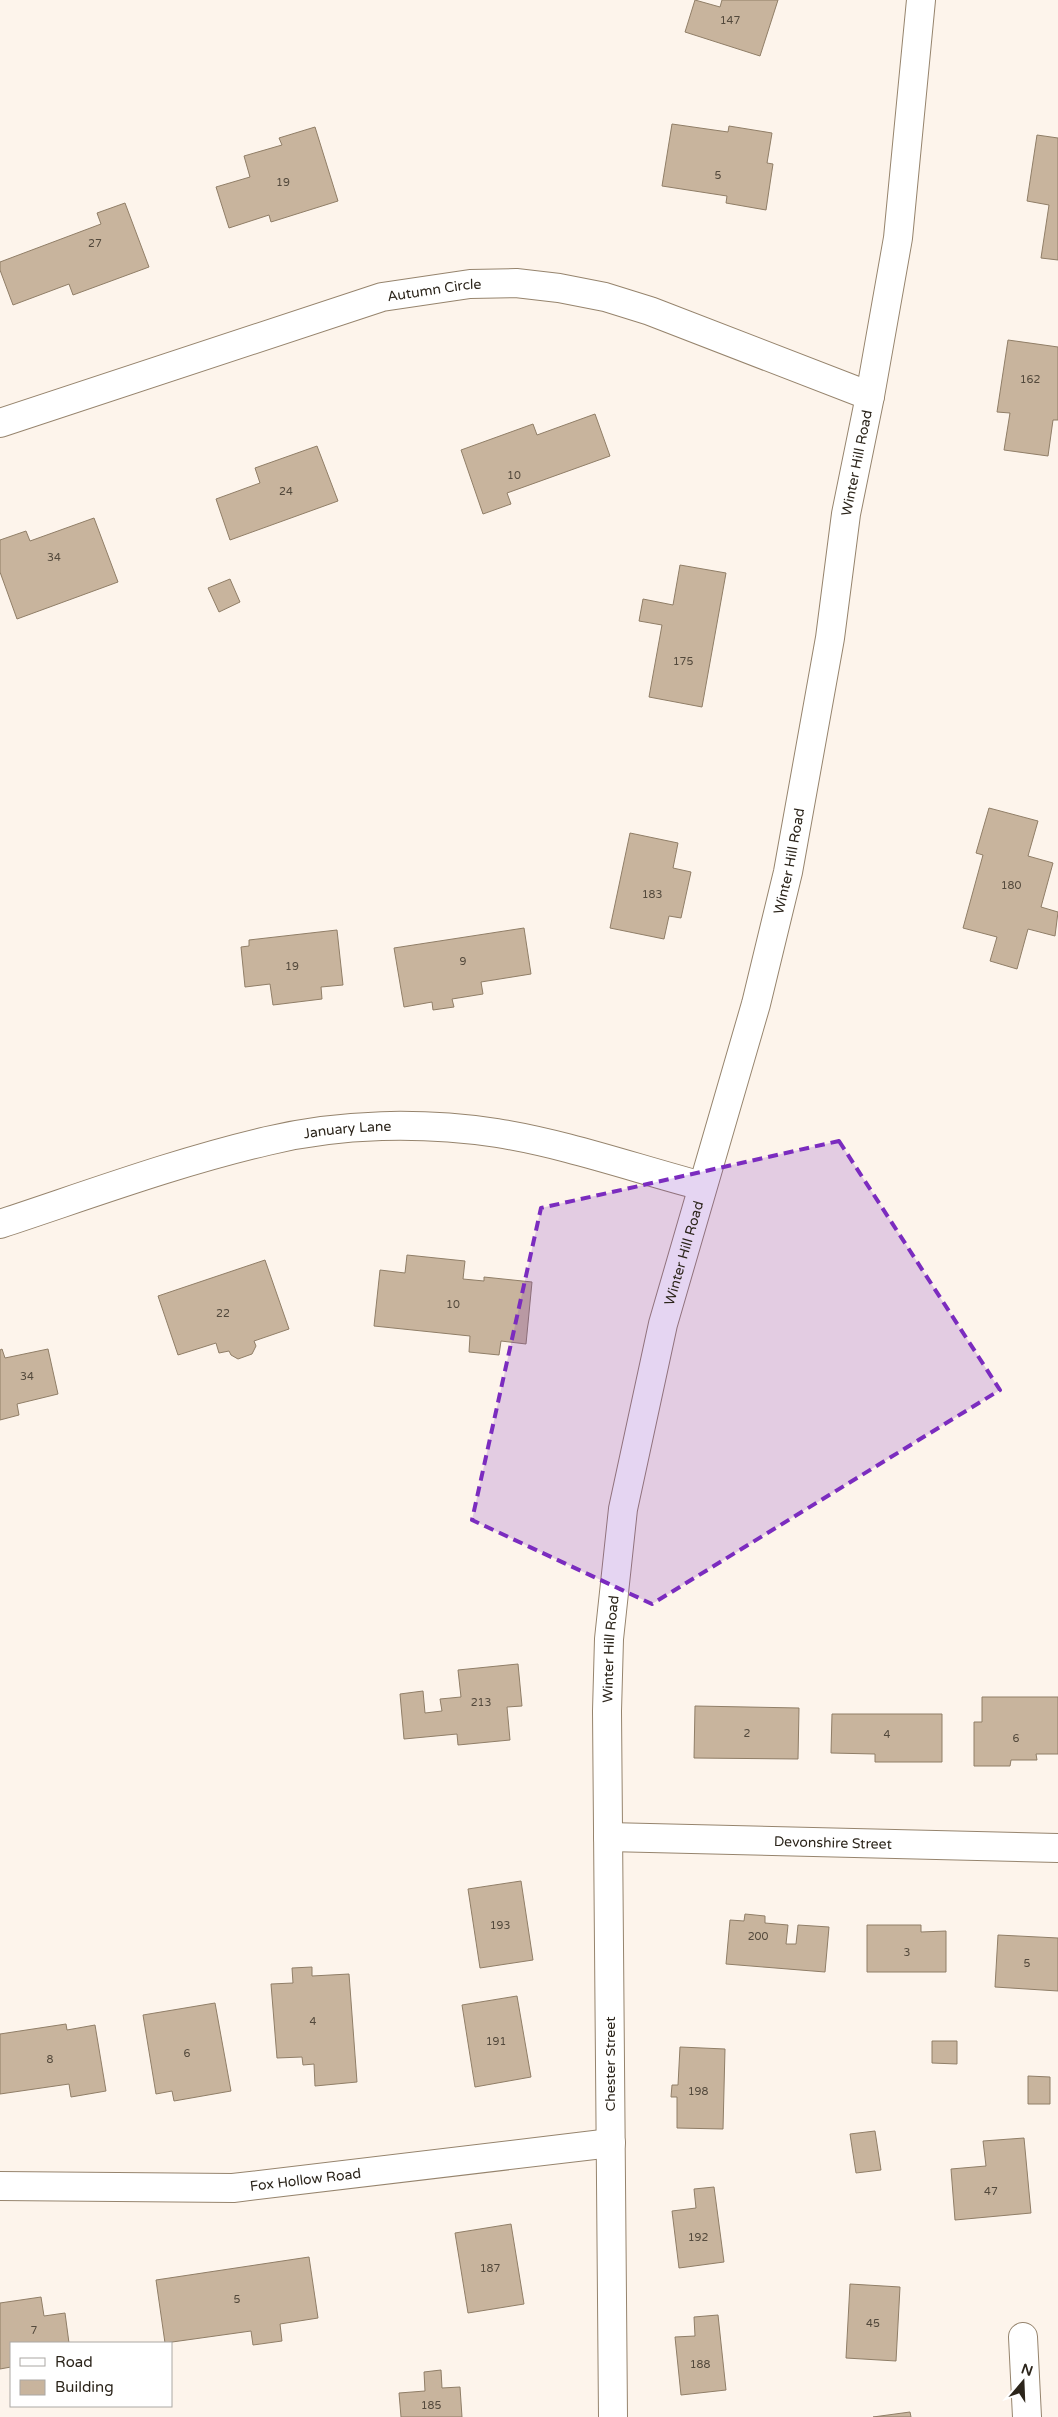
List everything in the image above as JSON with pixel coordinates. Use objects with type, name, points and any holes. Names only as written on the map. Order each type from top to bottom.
[{"type":"street","name":"Winter Hill Road","points":[[607,1711],[609,1639],[623,1509],[663,1324],[756,1004],[788,872],[830,638],[846,514],[870,396],[898,238],[921,0]]},
{"type":"street","name":"Autumn Circle","points":[[0,424],[382,297],[470,284],[516,284],[559,288],[605,297],[650,311],[870,396]]},
{"type":"street","name":"January Lane","points":[[0,1224],[185,1164],[268,1140],[361,1128],[452,1128],[498,1133],[541,1142],[702,1186]]},
{"type":"street","name":"Chester Street","points":[[607,1711],[613,2417]]},
{"type":"street","name":"Devonshire Street","points":[[608,1837],[1058,1848]]},
{"type":"street","name":"Fox Hollow Road","points":[[0,2186],[233,2188],[611,2143]]},
{"type":"street","points":[[1023,2337],[1026,2417]]},
{"type":"highlighted area","points":[[839,1141],[1000,1390],[652,1604],[472,1520],[541,1208]]},
{"type":"building","points":[[695,0],[720,7],[722,0],[778,0],[760,56],[685,32]]},
{"type":"building","points":[[672,124],[728,132],[729,126],[772,133],[767,163],[773,164],[766,210],[726,203],[727,196],[662,186]]},
{"type":"building","points":[[315,127],[338,201],[271,222],[269,215],[229,228],[216,187],[250,177],[244,156],[282,145],[279,138]]},
{"type":"building","points":[[1037,135],[1058,138],[1058,260],[1041,258],[1049,205],[1027,201]]},
{"type":"building","points":[[125,203],[149,267],[73,295],[69,284],[13,305],[0,270],[0,262],[101,224],[97,213]]},
{"type":"building","points":[[1008,340],[1058,347],[1058,420],[1053,420],[1048,456],[1004,450],[1010,413],[997,412]]},
{"type":"building","points":[[595,414],[610,456],[507,493],[511,504],[483,514],[461,450],[533,424],[537,435]]},
{"type":"building","points":[[317,446],[338,501],[230,540],[216,499],[260,483],[255,468]]},
{"type":"building","points":[[94,518],[118,582],[17,619],[0,572],[0,540],[26,531],[30,541]]},
{"type":"building","points":[[680,565],[726,573],[702,707],[649,697],[662,625],[639,621],[643,599],[673,605]]},
{"type":"building","points":[[230,579],[240,602],[219,612],[208,588]]},
{"type":"building","points":[[989,808],[1038,821],[1028,856],[1053,863],[1041,907],[1058,912],[1055,936],[1028,929],[1017,969],[990,961],[997,937],[963,928],[983,855],[976,853]]},
{"type":"building","points":[[630,833],[678,843],[673,868],[691,872],[681,918],[669,916],[664,939],[610,928]]},
{"type":"building","points":[[524,928],[531,974],[481,982],[483,994],[452,999],[454,1007],[433,1010],[432,1002],[404,1007],[394,948]]},
{"type":"building","points":[[337,930],[343,985],[321,987],[322,999],[273,1005],[270,984],[245,987],[241,947],[249,946],[249,940]]},
{"type":"building","points":[[407,1255],[465,1261],[463,1279],[484,1281],[484,1277],[532,1282],[526,1344],[501,1341],[499,1355],[469,1352],[470,1336],[374,1326],[380,1270],[405,1273]]},
{"type":"building","points":[[265,1260],[289,1329],[254,1341],[256,1346],[252,1354],[238,1359],[231,1355],[229,1351],[219,1353],[216,1343],[178,1355],[158,1296]]},
{"type":"building","points":[[2,1349],[5,1358],[48,1349],[58,1394],[17,1404],[19,1415],[0,1420],[0,1350]]},
{"type":"building","points":[[518,1664],[522,1706],[507,1707],[510,1740],[458,1745],[457,1734],[404,1739],[400,1694],[423,1691],[425,1713],[442,1711],[440,1699],[461,1697],[458,1670]]},
{"type":"building","points":[[982,1697],[1058,1697],[1058,1754],[1036,1754],[1037,1760],[1011,1760],[1010,1766],[974,1766],[974,1722],[982,1722]]},
{"type":"building","points":[[695,1706],[799,1708],[798,1759],[694,1758]]},
{"type":"building","points":[[832,1714],[942,1714],[942,1762],[875,1762],[875,1754],[831,1753]]},
{"type":"building","points":[[521,1881],[533,1960],[480,1968],[468,1889]]},
{"type":"building","points":[[745,1914],[765,1916],[765,1923],[788,1925],[786,1944],[796,1944],[798,1925],[829,1927],[825,1972],[726,1964],[730,1920],[744,1921]]},
{"type":"building","points":[[867,1925],[921,1925],[921,1932],[946,1931],[946,1972],[867,1972]]},
{"type":"building","points":[[998,1935],[1058,1938],[1058,1991],[995,1987]]},
{"type":"building","points":[[312,1967],[312,1976],[349,1974],[357,2082],[315,2086],[314,2064],[303,2065],[302,2057],[277,2058],[271,1984],[293,1983],[292,1968]]},
{"type":"building","points":[[517,1996],[531,2077],[475,2087],[462,2005]]},
{"type":"building","points":[[215,2003],[231,2091],[174,2101],[172,2091],[156,2094],[143,2015]]},
{"type":"building","points":[[66,2024],[67,2030],[95,2025],[106,2091],[71,2097],[69,2084],[0,2094],[0,2034]]},
{"type":"building","points":[[932,2041],[957,2041],[957,2064],[932,2063]]},
{"type":"building","points":[[680,2047],[725,2049],[723,2129],[677,2128],[677,2097],[671,2097],[672,2085],[678,2085]]},
{"type":"building","points":[[1028,2076],[1050,2077],[1050,2104],[1028,2104]]},
{"type":"building","points":[[875,2131],[881,2170],[856,2173],[850,2134]]},
{"type":"building","points":[[1024,2138],[1031,2213],[955,2220],[951,2169],[986,2166],[983,2141]]},
{"type":"building","points":[[714,2187],[724,2262],[679,2268],[672,2211],[696,2208],[694,2189]]},
{"type":"building","points":[[511,2224],[524,2304],[468,2313],[455,2233]]},
{"type":"building","points":[[309,2257],[318,2318],[280,2324],[282,2341],[253,2345],[251,2331],[165,2342],[156,2280]]},
{"type":"building","points":[[850,2284],[900,2287],[896,2361],[846,2358]]},
{"type":"building","points":[[41,2297],[44,2316],[65,2313],[69,2342],[10,2342],[10,2367],[0,2369],[0,2303]]},
{"type":"building","points":[[718,2315],[726,2390],[681,2395],[675,2337],[695,2336],[694,2317]]},
{"type":"building","points":[[441,2370],[442,2388],[460,2387],[462,2417],[401,2417],[399,2393],[425,2391],[424,2372]]},
{"type":"building","points":[[910,2412],[911,2417],[873,2417]]}]
